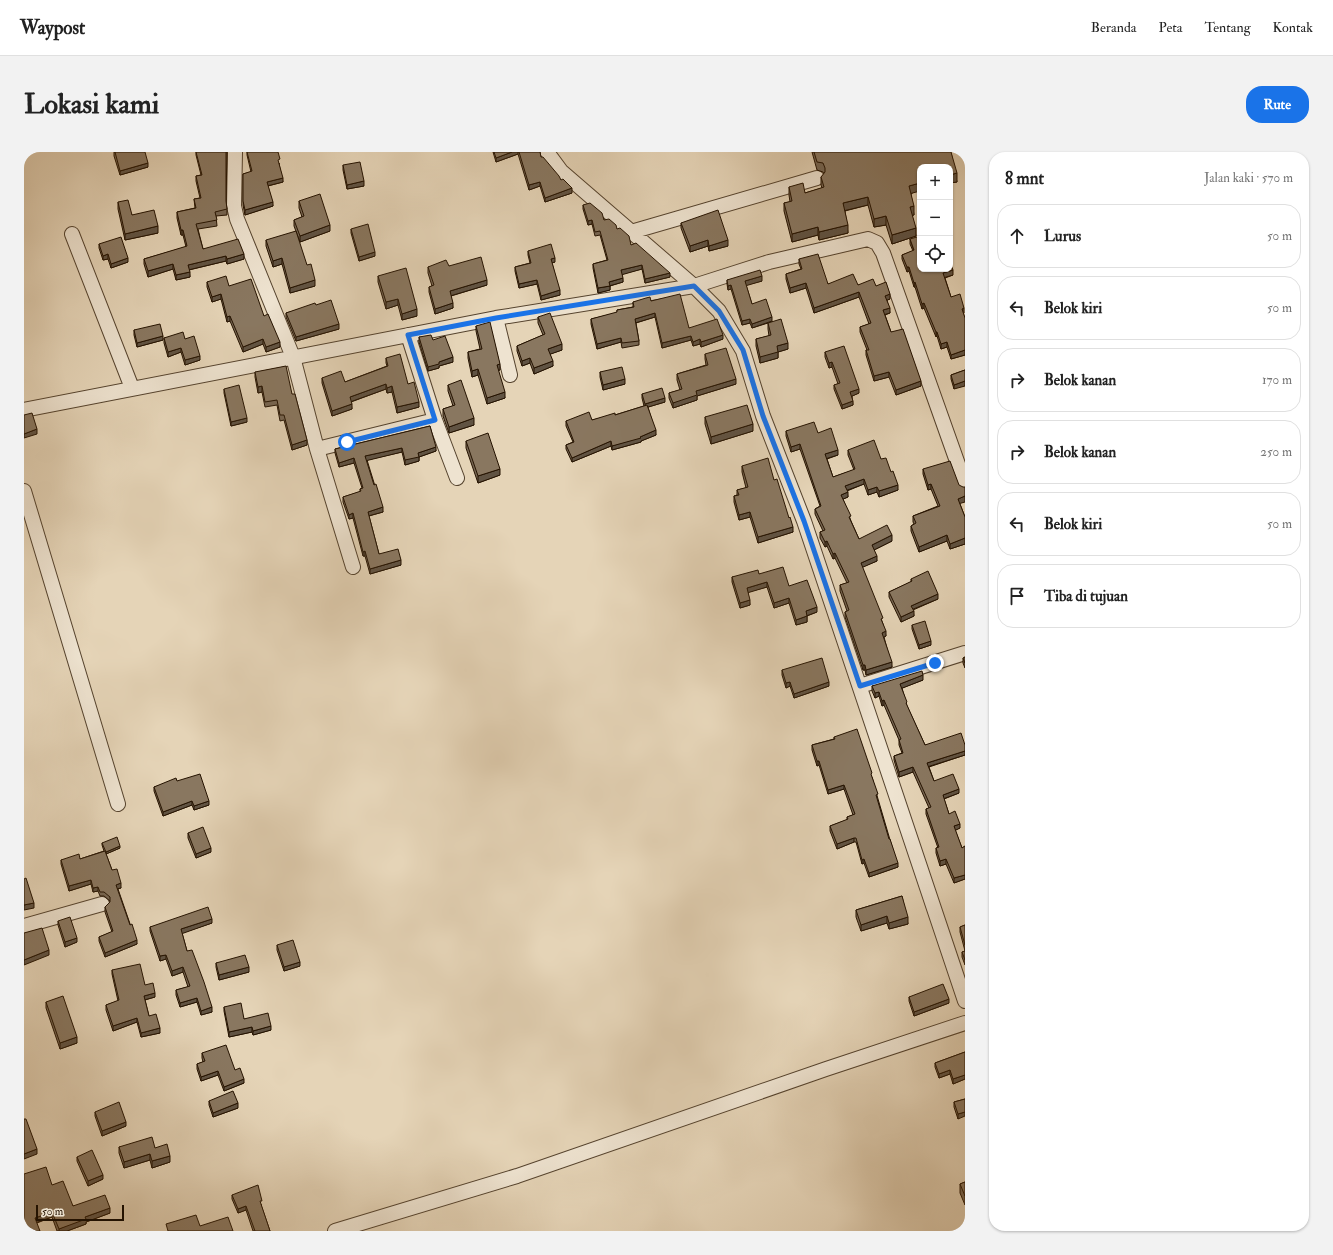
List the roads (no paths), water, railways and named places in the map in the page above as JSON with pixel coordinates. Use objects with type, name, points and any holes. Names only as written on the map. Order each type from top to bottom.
[{"type":"street","points":[[547,152],[561,171],[694,286],[719,311],[743,350],[763,416],[804,521],[965,1001]]},
{"type":"street","points":[[238,153],[234,206],[237,219],[293,357],[317,449],[353,567]]},
{"type":"street","points":[[631,232],[817,178]]},
{"type":"street","points":[[72,234],[132,388]]},
{"type":"street","points":[[24,410],[496,318],[694,286],[769,262],[868,239],[877,243],[883,253],[965,484]]},
{"type":"street","points":[[496,318],[510,375]]},
{"type":"street","points":[[408,335],[435,420],[457,478]]},
{"type":"street","points":[[317,449],[435,420]]},
{"type":"street","points":[[24,491],[118,804]]},
{"type":"street","points":[[860,686],[965,653]]},
{"type":"street","points":[[24,926],[102,904]]},
{"type":"street","points":[[335,1231],[517,1176],[965,1023]]}]
